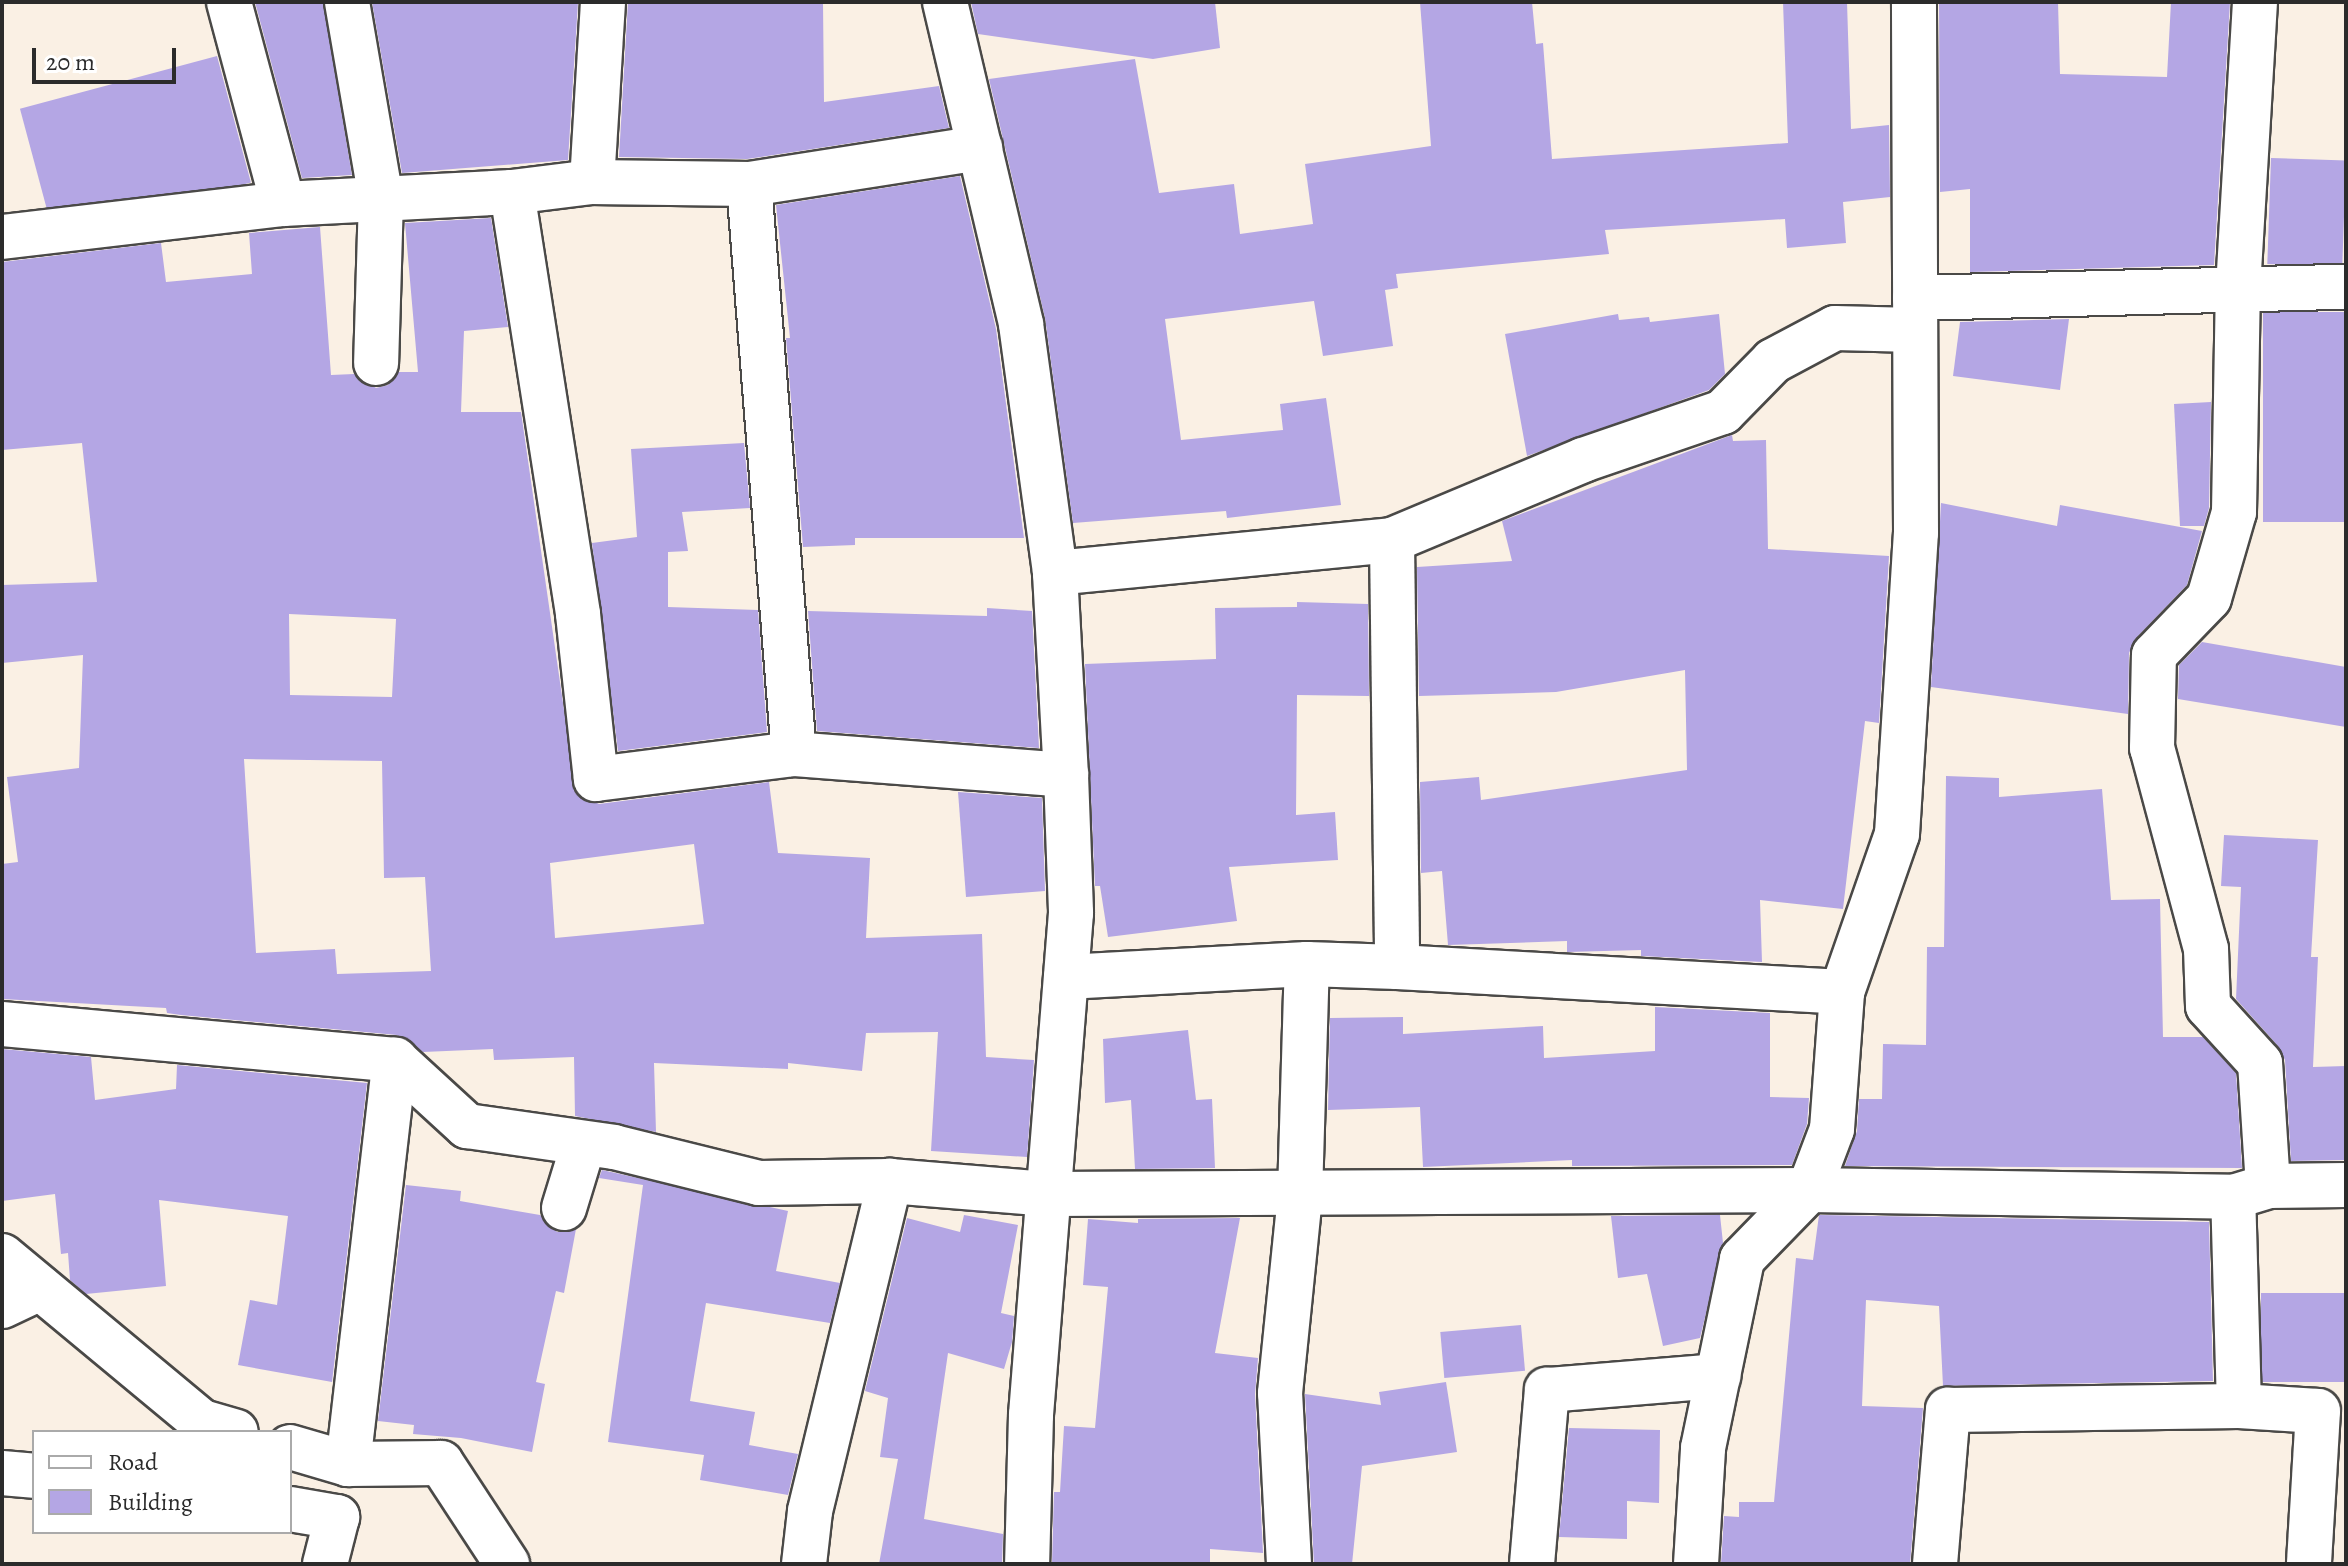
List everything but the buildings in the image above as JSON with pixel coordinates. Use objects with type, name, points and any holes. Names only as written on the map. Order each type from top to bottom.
[{"type":"street","points":[[229,2],[283,204]]},
{"type":"street","points":[[347,2],[381,198],[376,363]]},
{"type":"street","points":[[592,182],[603,2]]},
{"type":"street","points":[[945,2],[1021,324],[1055,573],[1066,775],[1071,913],[1031,1415],[1027,1564]]},
{"type":"street","points":[[1696,1564],[1703,1448],[1742,1259],[1809,1190],[1832,1129],[1842,992],[1897,834],[1916,533],[1914,2]]},
{"type":"street","points":[[2239,1406],[2260,1063],[2208,1006],[2206,949],[2152,748],[2154,655],[2209,598],[2234,512],[2238,288],[2255,2]]},
{"type":"street","points":[[2,237],[283,204],[512,192],[592,182],[749,184],[980,148]]},
{"type":"street","points":[[749,184],[794,754]]},
{"type":"street","points":[[512,192],[574,584],[596,779],[794,754],[1066,775]]},
{"type":"street","points":[[1055,573],[1392,540],[1583,460],[1723,412],[1773,361],[1835,328],[1915,314],[2238,288],[2346,287]]},
{"type":"street","points":[[1392,540],[1397,967]]},
{"type":"street","points":[[1066,977],[1307,964],[1842,992]]},
{"type":"street","points":[[1289,1564],[1280,1393],[1300,1195],[1307,964]]},
{"type":"street","points":[[2,1024],[395,1060],[467,1126],[583,1146],[614,1147],[759,1183],[890,1181],[1049,1194],[1300,1195],[1809,1190],[2250,1192],[2346,1185]]},
{"type":"street","points":[[348,1464],[395,1060]]},
{"type":"street","points":[[564,1208],[583,1146]]},
{"type":"street","points":[[804,1564],[810,1511],[890,1181]]},
{"type":"street","points":[[2,1256],[21,1297],[202,1422],[229,1430]]},
{"type":"street","points":[[1532,1564],[1547,1390],[1718,1376]]},
{"type":"street","points":[[1935,1564],[1948,1410],[2239,1406],[2318,1411],[2309,1564]]},
{"type":"street","points":[[292,1448],[348,1464],[441,1463],[507,1564]]},
{"type":"street","points":[[2,1473],[32,1476]]},
{"type":"street","points":[[292,1509],[337,1517],[325,1564]]}]
